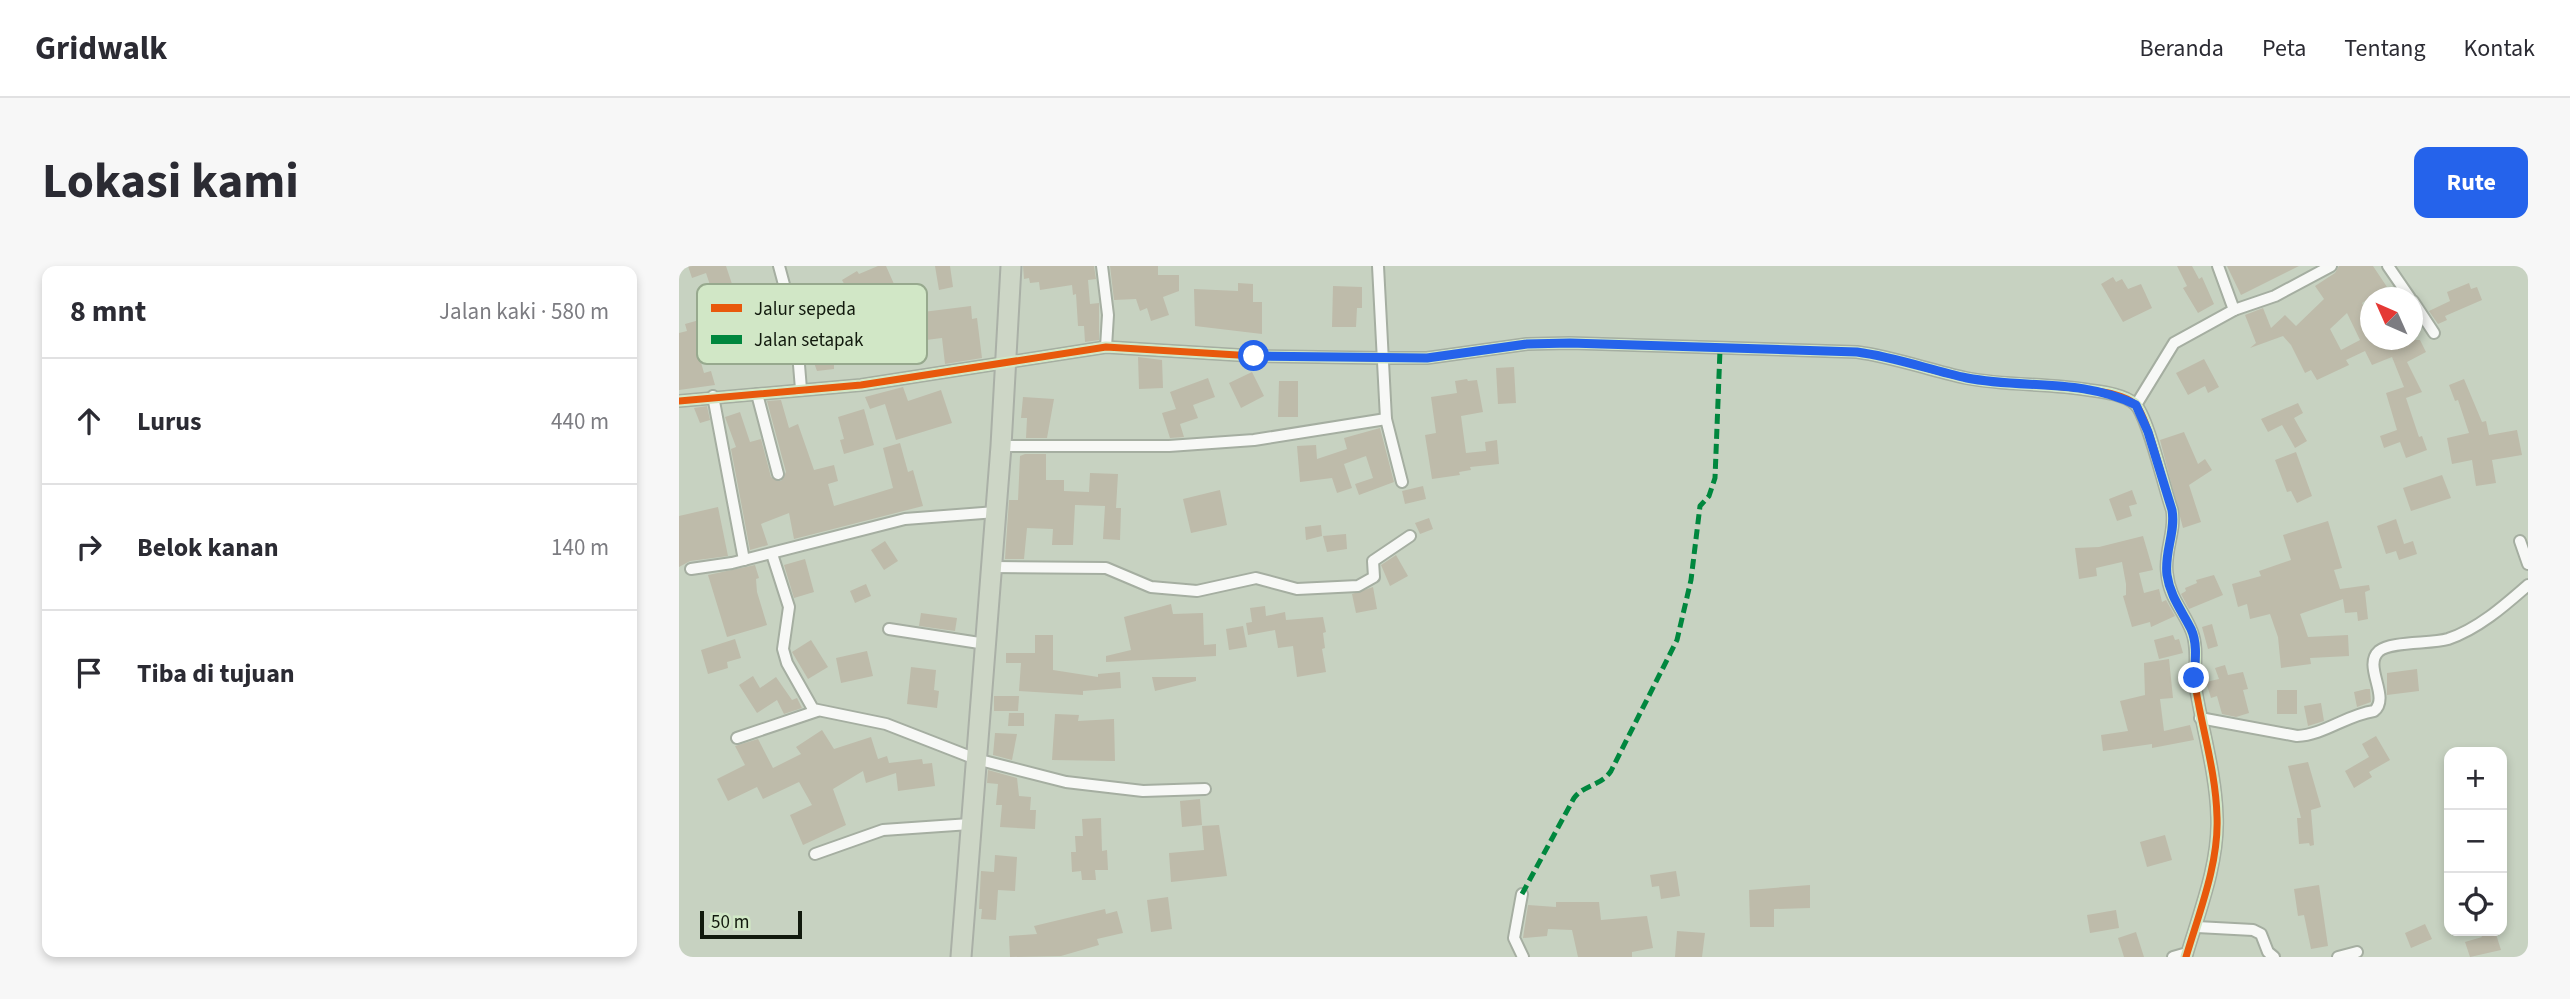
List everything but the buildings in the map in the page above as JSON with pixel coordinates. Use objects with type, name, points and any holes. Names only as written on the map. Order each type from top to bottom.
[{"type":"highway","points":[[961,957],[969,824],[1001,446],[1011,266]]},
{"type":"street","points":[[779,266],[784,284]]},
{"type":"street","points":[[1103,266],[1108,315],[1106,347]]},
{"type":"street","points":[[1378,266],[1386,419],[1402,482]]},
{"type":"street","points":[[2218,266],[2234,310]]},
{"type":"street","points":[[2136,405],[2174,343],[2234,310],[2274,296],[2331,266]]},
{"type":"street","points":[[2388,266],[2402,287]]},
{"type":"street","points":[[2423,317],[2434,332]]},
{"type":"street","points":[[679,401],[861,385],[1106,347],[1254,356],[1384,359],[1427,358],[1508,346],[1570,343],[1857,352],[1886,356],[1966,378],[2108,393],[2136,405],[2148,432],[2172,510],[2174,520],[2167,575],[2177,609],[2192,631],[2196,658],[2194,678],[2213,778],[2217,826],[2197,927],[2186,955],[2173,957]]},
{"type":"street","points":[[800,364],[801,389]]},
{"type":"street","points":[[757,394],[778,474]]},
{"type":"street","points":[[713,396],[744,560]]},
{"type":"street","points":[[1001,446],[1169,446],[1254,440],[1386,419]]},
{"type":"street","points":[[691,569],[772,554],[905,519],[996,512]]},
{"type":"street","points":[[992,567],[1106,568],[1151,587],[1197,591],[1256,578],[1297,589],[1339,588],[1366,583],[1374,577],[1373,561],[1410,536]]},
{"type":"street","points":[[2520,541],[2528,564]]},
{"type":"street","points":[[772,554],[789,607],[783,635],[787,663],[810,705],[817,711]]},
{"type":"street","points":[[2200,718],[2297,736],[2311,736],[2334,723],[2374,711],[2379,702],[2373,663],[2376,654],[2383,649],[2445,639],[2465,632],[2528,586]]},
{"type":"street","points":[[889,629],[986,644]]},
{"type":"street","points":[[737,738],[817,711],[886,724],[976,758],[1098,788],[1172,792],[1205,789]]},
{"type":"street","points":[[815,854],[883,830],[969,824]]},
{"type":"street","points":[[1522,894],[1514,938],[1523,957]]},
{"type":"street","points":[[2197,927],[2253,930],[2261,933],[2268,952],[2274,957]]},
{"type":"street","points":[[2338,957],[2357,951]]},
{"type":"marked path","points":[[1522,894],[1574,798],[1578,793],[1603,780],[1611,771],[1677,640],[1691,580],[1700,506],[1709,496],[1715,478],[1720,350]]},
{"type":"cycle path","points":[[679,401],[861,385],[1106,347],[1254,356],[1427,358],[1527,344],[1570,343],[1857,352],[1966,378],[2074,388],[2119,396],[2135,404],[2140,411],[2172,510],[2167,557],[2168,582],[2194,639],[2196,690],[2214,785],[2217,817],[2215,852],[2186,957]]},
{"type":"route","points":[[1254,356],[1427,358],[1527,344],[1570,343],[1857,352],[1886,356],[1966,378],[2008,384],[2077,387],[2108,393],[2136,405],[2148,432],[2172,510],[2174,520],[2167,575],[2177,609],[2192,631],[2196,658],[2194,678]]}]
